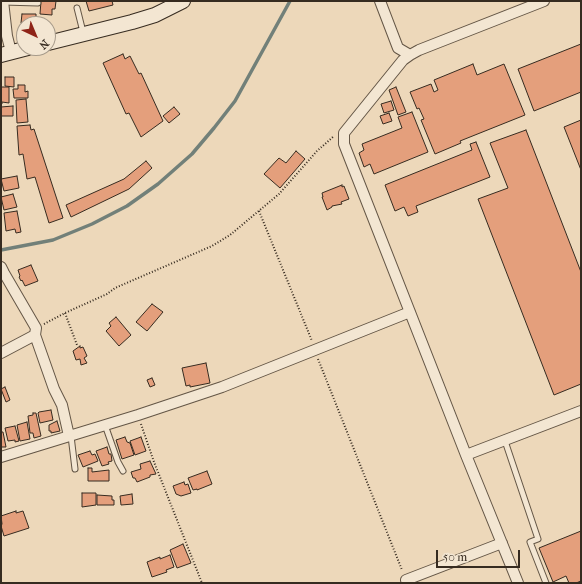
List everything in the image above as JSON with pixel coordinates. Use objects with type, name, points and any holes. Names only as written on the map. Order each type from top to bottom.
[{"type":"street","points":[[56,41],[155,15],[184,1]]},
{"type":"street","points":[[380,1],[398,48],[410,55]]},
{"type":"street","points":[[518,583],[344,144],[344,133],[403,60],[410,55],[419,50],[544,1]]},
{"type":"street","points":[[3,2],[8,36],[6,54],[16,51]]},
{"type":"street","points":[[1,266],[35,332],[54,389],[62,405],[70,436]]},
{"type":"street","points":[[1,457],[138,415],[222,387],[410,312]]},
{"type":"street","points":[[1,353],[35,332]]},
{"type":"street","points":[[466,455],[581,411]]},
{"type":"street","points":[[406,580],[502,543]]},
{"type":"lane","points":[[3,2],[38,3]]},
{"type":"lane","points":[[77,8],[84,34]]},
{"type":"lane","points":[[105,425],[118,462],[123,471]]},
{"type":"lane","points":[[70,436],[75,469]]},
{"type":"lane","points":[[505,441],[538,539],[530,542],[546,583]]},
{"type":"path","points":[[35,332],[65,313],[107,294],[115,288],[212,246],[230,234],[279,194],[317,151],[334,136],[344,133]]},
{"type":"path","points":[[259,211],[406,580]]},
{"type":"path","points":[[65,313],[77,344]]},
{"type":"path","points":[[138,415],[154,462],[202,583]]},
{"type":"building","points":[[41,1],[56,1],[55,9],[52,9],[52,15],[40,14]]},
{"type":"building","points":[[86,1],[112,1],[113,5],[89,11]]},
{"type":"building","points":[[22,14],[36,14],[36,16],[22,16]]},
{"type":"building","points":[[581,44],[581,92],[534,111],[518,69]]},
{"type":"building","points":[[123,54],[125,59],[130,56],[139,74],[141,73],[163,121],[141,137],[129,113],[126,114],[103,63]]},
{"type":"building","points":[[473,64],[477,75],[504,64],[525,115],[460,141],[461,143],[435,154],[421,120],[424,119],[419,108],[417,109],[410,92],[431,84],[434,92],[438,90],[434,80]]},
{"type":"building","points":[[5,77],[14,77],[14,87],[5,86]]},
{"type":"building","points":[[18,85],[25,85],[25,92],[28,91],[28,98],[14,98],[13,89],[18,89]]},
{"type":"building","points":[[1,87],[9,87],[9,103],[2,102],[1,104]]},
{"type":"building","points":[[396,87],[406,112],[398,115],[389,90]]},
{"type":"building","points":[[26,99],[28,122],[17,123],[16,100]]},
{"type":"building","points":[[391,101],[394,110],[384,113],[381,104]]},
{"type":"building","points":[[13,106],[13,116],[1,116],[1,107]]},
{"type":"building","points":[[174,107],[180,114],[169,123],[163,116]]},
{"type":"building","points":[[412,112],[428,152],[374,174],[370,164],[364,167],[359,153],[364,150],[362,144],[402,128],[398,117]]},
{"type":"building","points":[[389,113],[392,121],[383,124],[380,116]]},
{"type":"building","points":[[581,120],[581,170],[564,127]]},
{"type":"building","points":[[30,125],[31,130],[34,129],[63,218],[49,223],[35,177],[27,179],[23,154],[19,155],[17,126]]},
{"type":"building","points":[[526,130],[581,272],[581,384],[554,395],[478,199],[508,188],[490,143]]},
{"type":"building","points":[[476,142],[490,177],[416,206],[418,212],[408,216],[404,207],[395,211],[385,185],[472,150],[470,144]]},
{"type":"building","points":[[296,151],[305,159],[280,188],[264,174],[279,158],[286,163]]},
{"type":"building","points":[[146,161],[152,168],[129,189],[71,217],[66,205],[124,179]]},
{"type":"building","points":[[17,176],[19,188],[4,191],[1,179]]},
{"type":"building","points":[[342,185],[342,187],[344,186],[349,199],[341,202],[342,204],[332,206],[327,210],[322,193]]},
{"type":"building","points":[[13,194],[17,207],[4,210],[1,197]]},
{"type":"building","points":[[17,211],[21,232],[16,233],[15,229],[6,231],[4,213]]},
{"type":"building","points":[[31,265],[38,281],[25,286],[19,277],[18,270]]},
{"type":"building","points":[[152,304],[163,312],[147,331],[136,322]]},
{"type":"building","points":[[116,317],[131,335],[119,346],[106,331],[111,326],[109,323]]},
{"type":"building","points":[[80,346],[80,348],[83,347],[87,356],[84,358],[87,363],[81,365],[80,359],[76,360],[73,351]]},
{"type":"building","points":[[206,363],[210,383],[190,387],[190,385],[186,386],[182,368]]},
{"type":"building","points":[[152,378],[155,385],[150,387],[147,380]]},
{"type":"building","points":[[5,387],[10,400],[6,402],[1,389]]},
{"type":"building","points":[[51,410],[53,420],[40,423],[38,413]]},
{"type":"building","points":[[33,413],[36,413],[41,436],[34,438],[33,433],[30,433],[28,416],[33,415]]},
{"type":"building","points":[[57,421],[60,431],[51,433],[51,431],[49,431],[49,425]]},
{"type":"building","points":[[27,422],[30,439],[20,441],[17,425]]},
{"type":"building","points":[[15,426],[19,441],[8,441],[5,428]]},
{"type":"building","points":[[1,432],[3,432],[6,447],[1,447]]},
{"type":"building","points":[[125,437],[127,442],[130,443],[134,455],[122,459],[116,440]]},
{"type":"building","points":[[141,437],[146,451],[135,455],[130,441]]},
{"type":"building","points":[[107,447],[109,454],[111,454],[112,461],[108,462],[109,464],[102,466],[96,451]]},
{"type":"building","points":[[90,451],[92,455],[95,454],[98,461],[83,467],[78,455]]},
{"type":"building","points":[[150,461],[156,474],[150,475],[150,477],[137,482],[135,478],[133,478],[131,472],[141,469],[140,464]]},
{"type":"building","points":[[88,468],[92,468],[92,472],[109,470],[109,481],[88,481]]},
{"type":"building","points":[[207,471],[212,484],[197,490],[193,490],[188,478]]},
{"type":"building","points":[[184,482],[185,485],[188,484],[191,493],[181,496],[176,494],[173,486]]},
{"type":"building","points":[[82,493],[96,493],[96,505],[82,507]]},
{"type":"building","points":[[132,494],[133,504],[121,505],[120,496]]},
{"type":"building","points":[[97,495],[112,496],[114,505],[97,505]]},
{"type":"building","points":[[16,511],[16,513],[23,511],[29,528],[4,536],[1,526],[1,516]]},
{"type":"building","points":[[581,531],[581,581],[569,583],[566,576],[553,582],[539,548]]},
{"type":"building","points":[[183,544],[191,563],[177,568],[170,550]]},
{"type":"building","points":[[170,555],[174,567],[166,570],[167,572],[152,577],[147,562]]},
{"type":"waterway","points":[[1,250],[53,240],[92,224],[127,206],[158,184],[192,154],[235,101],[290,1]]}]
